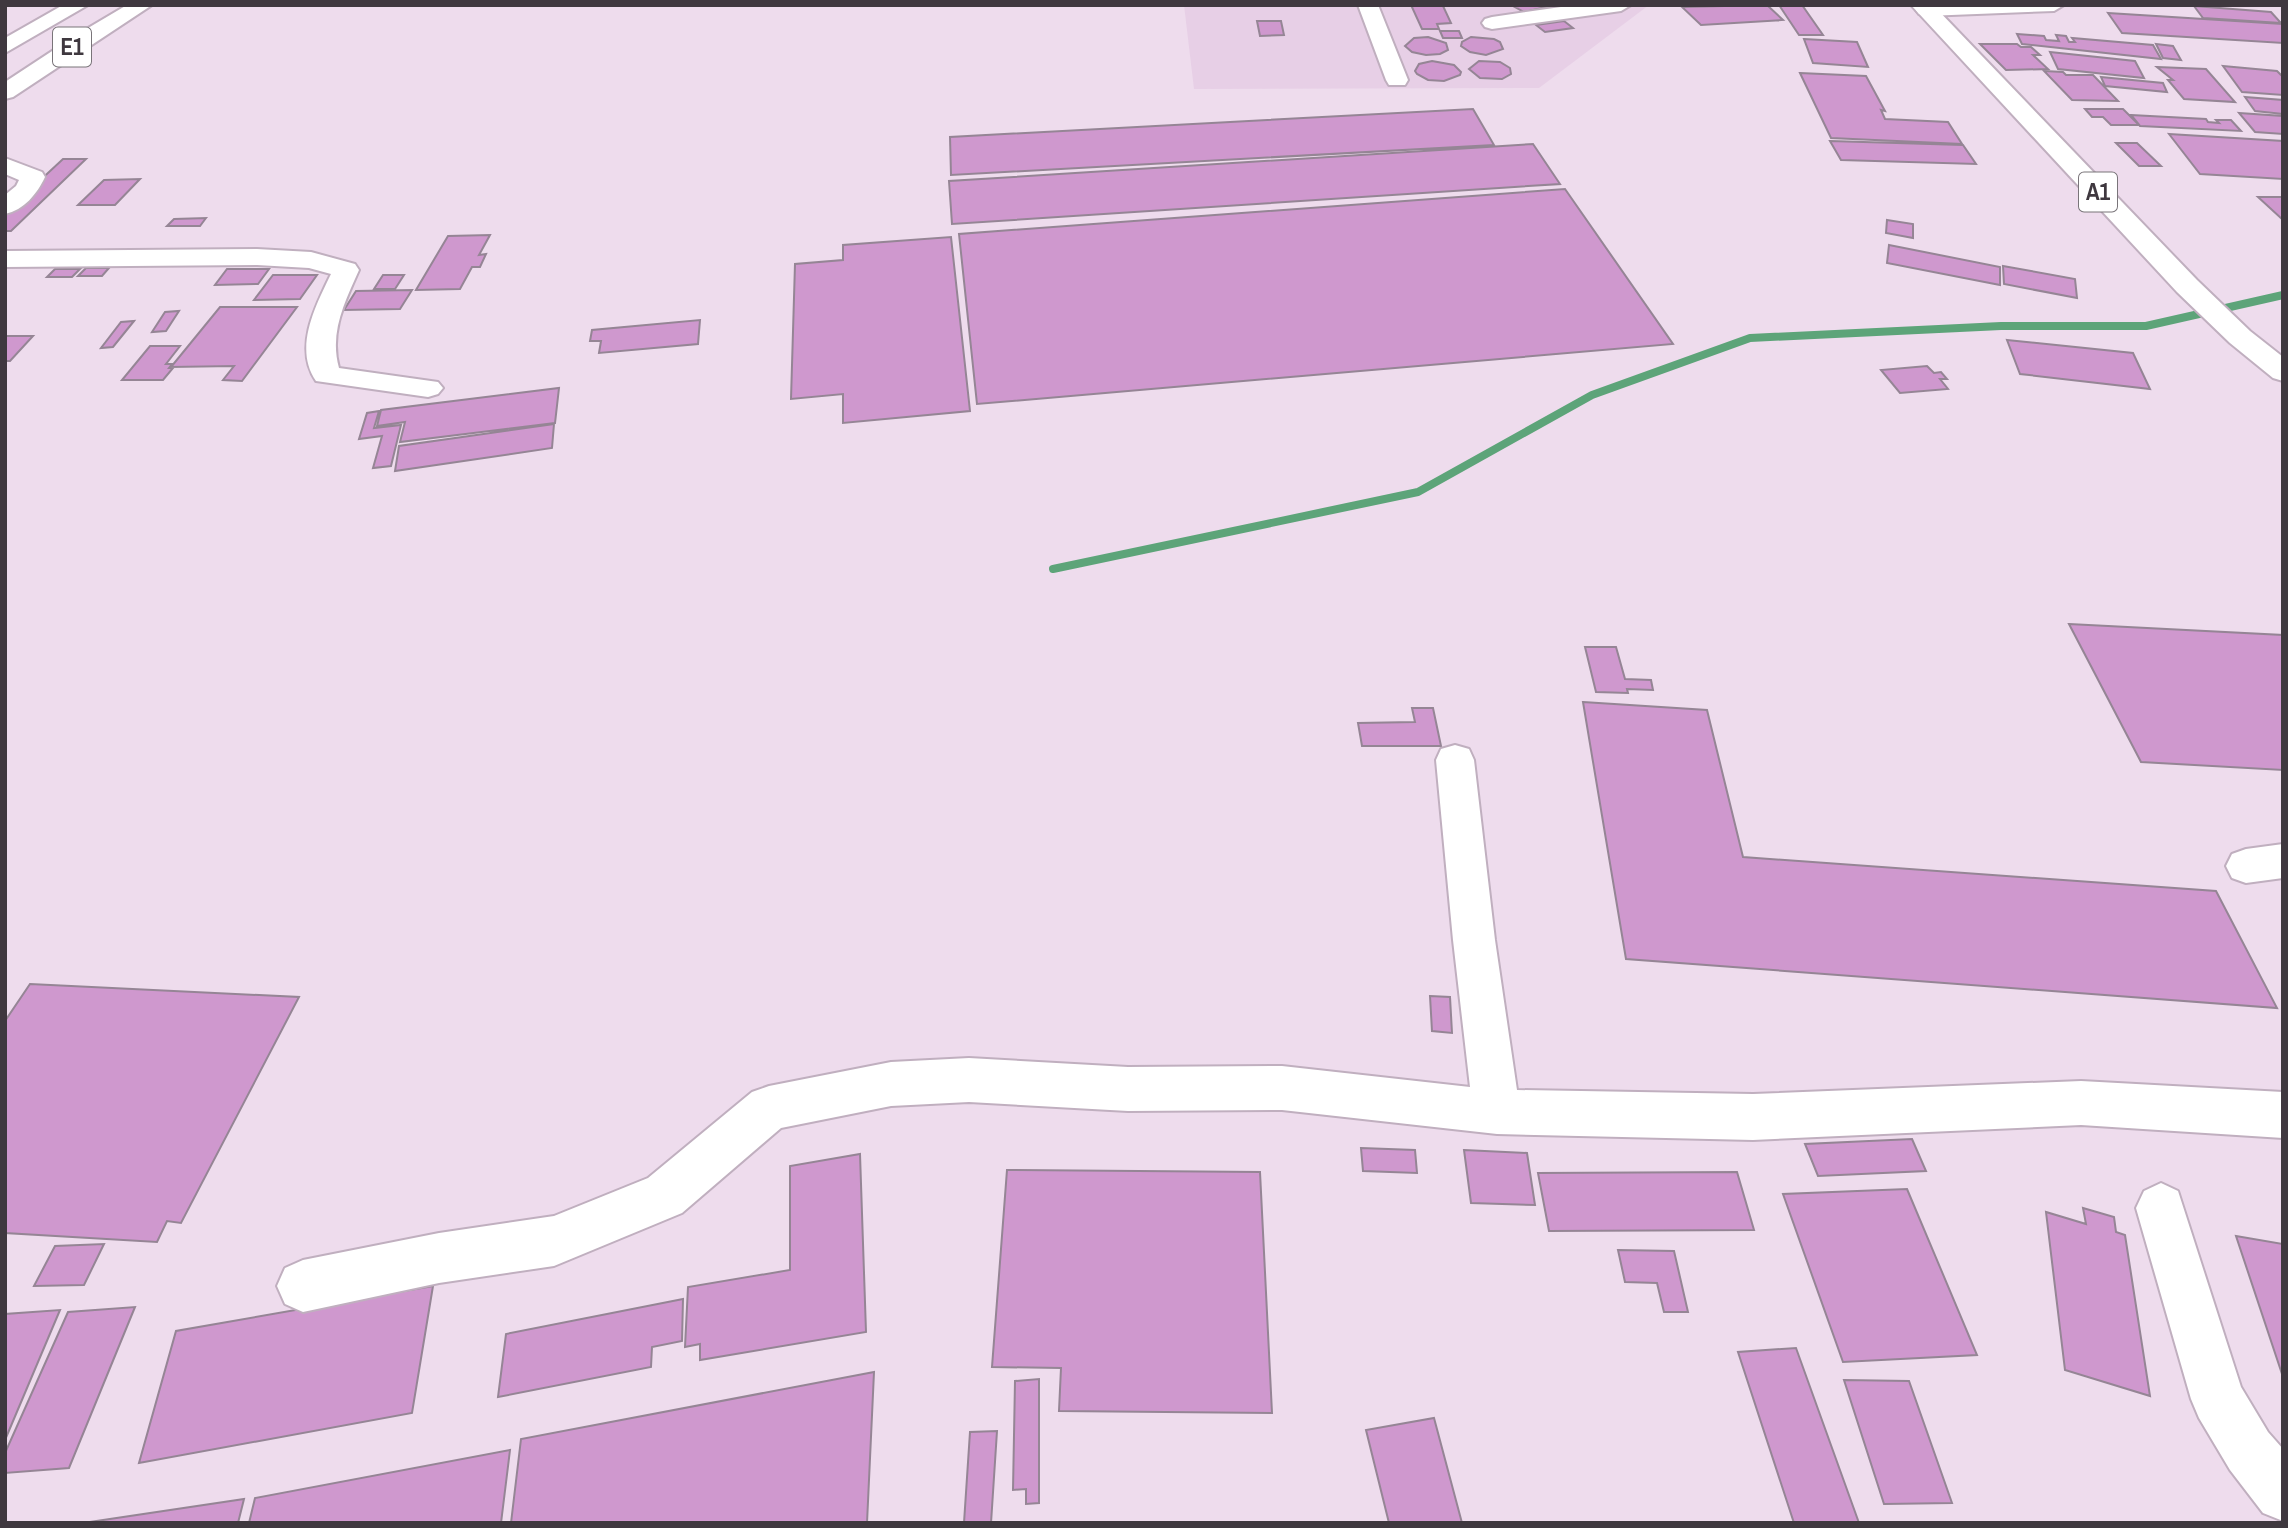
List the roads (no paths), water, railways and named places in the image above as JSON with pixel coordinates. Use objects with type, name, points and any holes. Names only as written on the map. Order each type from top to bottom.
[{"type":"main road","name":"E1","points":[[5,47],[78,5]]},
{"type":"main road","name":"E1","points":[[5,92],[85,38],[142,5]]},
{"type":"main road","points":[[1368,5],[1396,80]]},
{"type":"main road","points":[[1492,23],[1621,5]]},
{"type":"main road","points":[[1923,8],[2054,5]]},
{"type":"main road","name":"A1","points":[[1923,8],[2187,286],[2240,337],[2283,372]]},
{"type":"main road","points":[[5,165],[33,177],[27,190],[5,207]]},
{"type":"main road","points":[[10,264],[257,257],[311,260],[346,270],[320,332],[320,357],[326,375],[428,388]]},
{"type":"main road","points":[[1455,760],[1474,940],[1497,1112]]},
{"type":"main road","points":[[303,1286],[439,1258],[554,1241],[665,1196],[769,1108],[891,1084],[969,1080],[1128,1089],[1282,1088],[1497,1112],[1752,1117],[2081,1103],[2283,1115]]},
{"type":"main road","points":[[2161,1208],[2218,1399],[2249,1451],[2283,1493]]},
{"type":"waterway","points":[[1053,569],[1418,492],[1592,395],[1750,338],[2001,326],[2146,326],[2283,295]]}]
